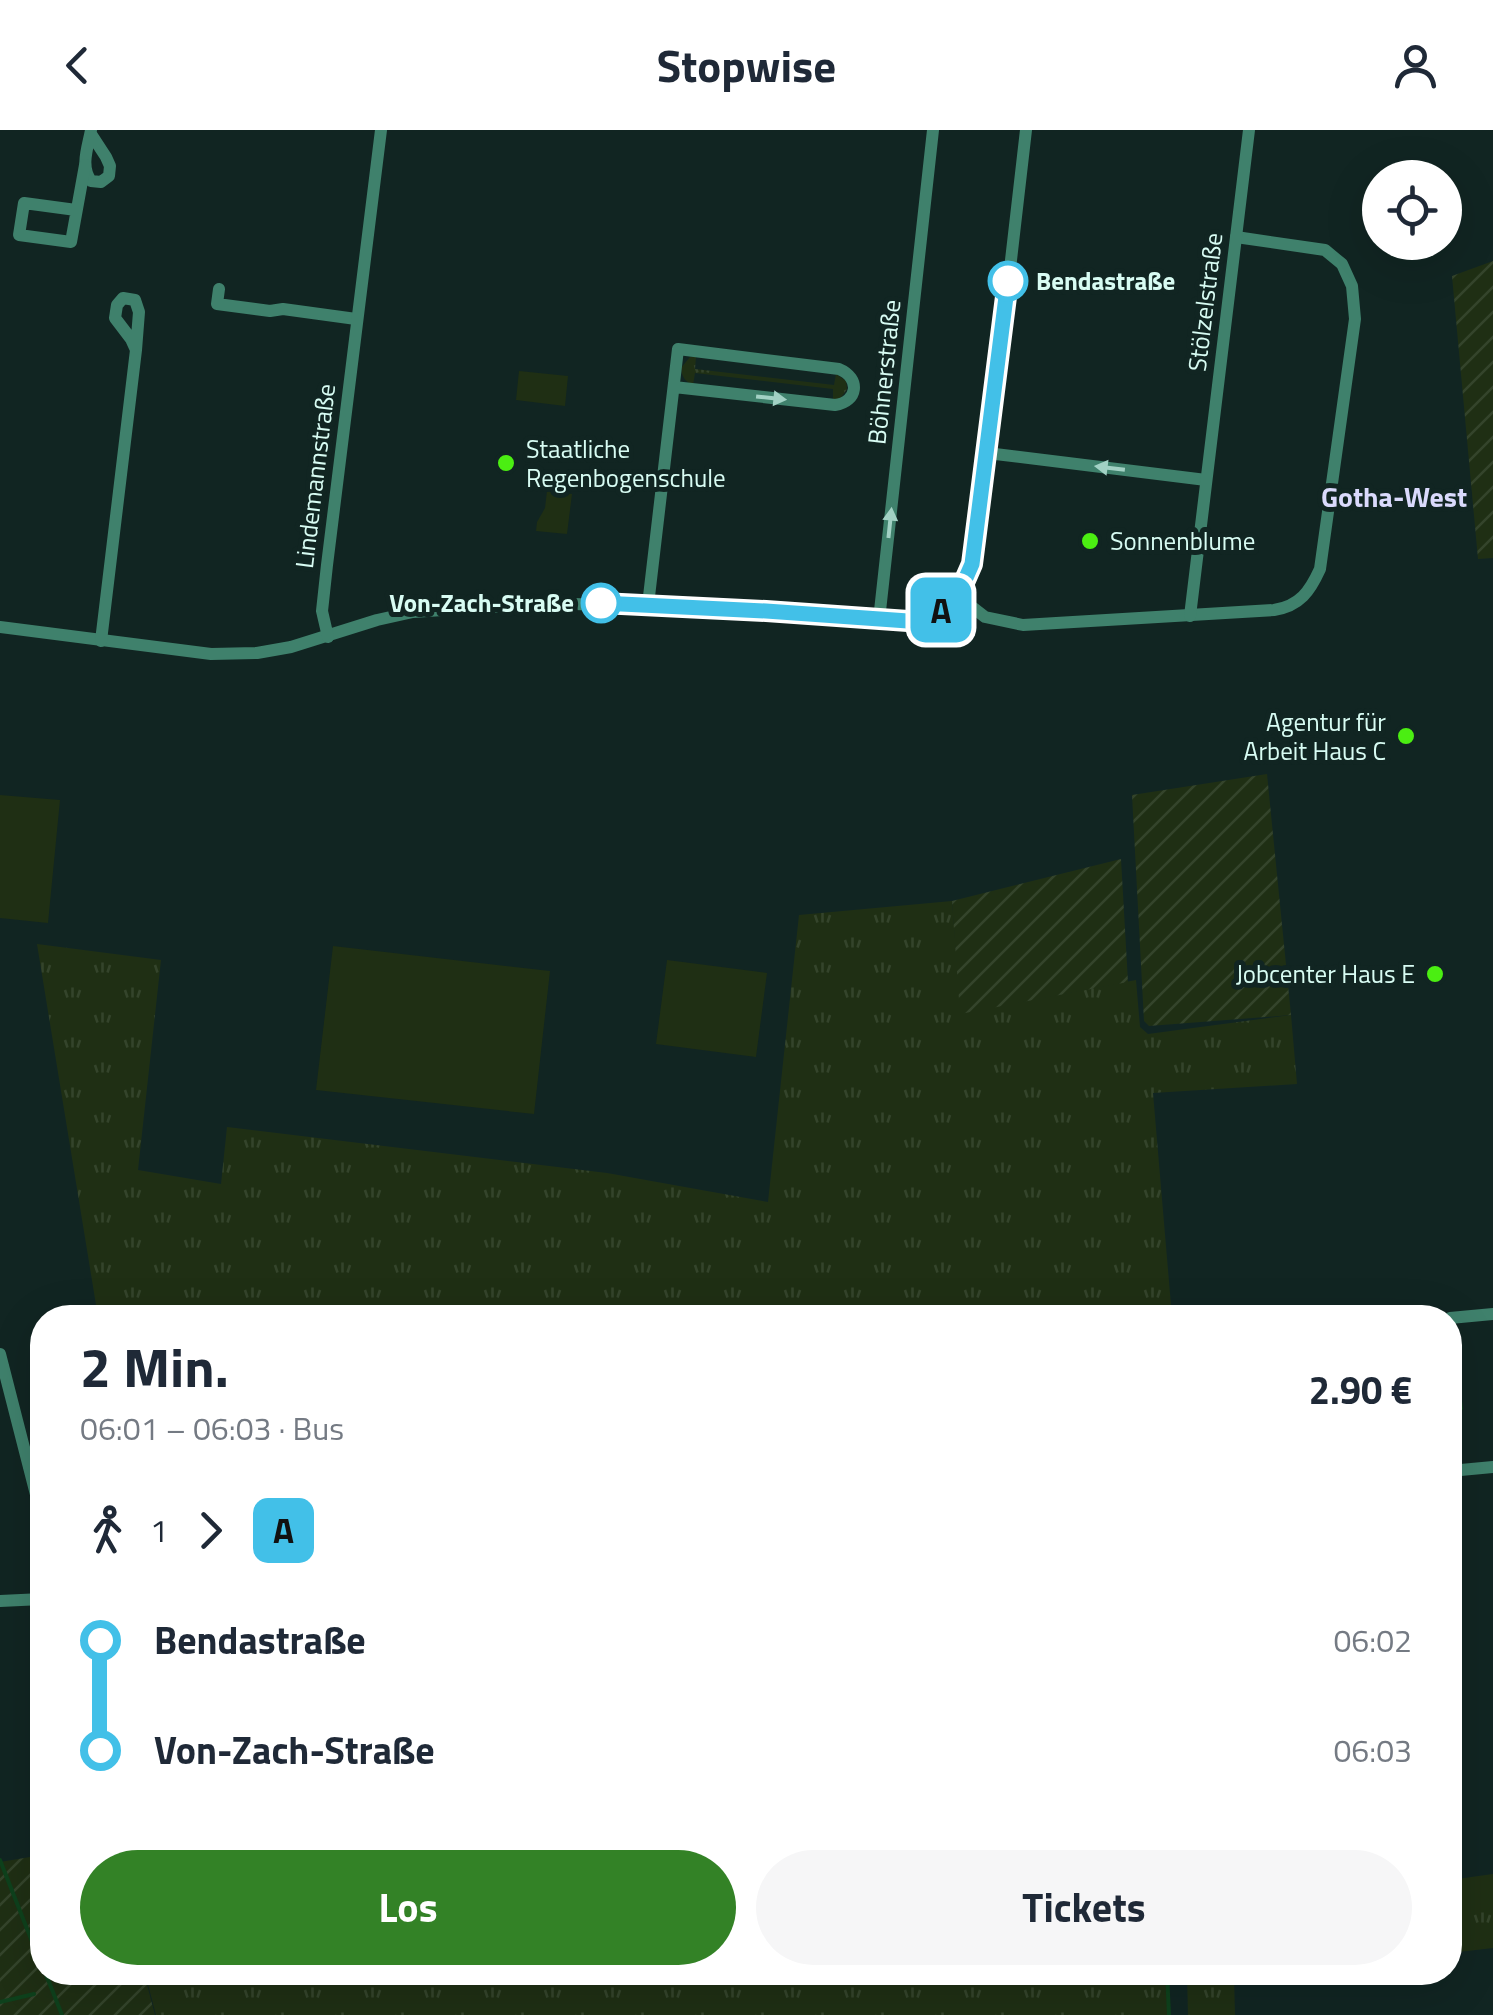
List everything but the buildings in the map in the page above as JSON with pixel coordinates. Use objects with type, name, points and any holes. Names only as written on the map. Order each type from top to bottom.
[{"type":"street","name":"Lindemannstraße","points":[[328,637],[322,610],[380,130]]},
{"type":"street","name":"Böhnerstraße","points":[[879,620],[934,130]]},
{"type":"street","points":[[0,627],[210,654],[291,647],[414,612],[565,602],[908,621],[942,610],[958,596],[972,564],[1026,130]]},
{"type":"street","name":"Stölzelstraße","points":[[1190,616],[1249,130]]},
{"type":"street","points":[[76,210],[24,202],[19,236],[71,242],[91,132]]},
{"type":"street","points":[[85,165],[92,181],[102,182],[109,176],[110,166],[91,132]]},
{"type":"street","points":[[958,596],[985,616],[1023,625],[1284,608],[1310,591],[1320,569],[1355,319],[1352,286],[1342,264],[1325,250],[1236,237]]},
{"type":"street","points":[[219,289],[217,304],[356,320]]},
{"type":"street","points":[[648,605],[678,349],[839,369],[848,372],[855,389],[844,404],[834,405],[674,387]]},
{"type":"street","points":[[100,641],[136,350]]},
{"type":"street","points":[[988,453],[1206,480]]},
{"type":"street","points":[[1462,1317],[1493,1314]]},
{"type":"street","points":[[0,1354],[30,1471]]},
{"type":"street","points":[[1462,1470],[1493,1466]]},
{"type":"street","points":[[0,1601],[30,1600]]},
{"type":"green space","points":[[1493,261],[1493,558],[1478,559],[1452,276]]},
{"type":"green space","points":[[690,357],[696,357],[695,369],[834,385],[836,374],[846,381],[847,389],[840,399],[833,400],[833,389],[695,373],[693,385],[684,378],[681,368]]},
{"type":"green space","points":[[519,371],[568,376],[565,406],[516,400]]},
{"type":"green space","points":[[547,491],[572,494],[567,534],[536,531]]},
{"type":"green space","points":[[1267,774],[1291,1015],[1149,1026],[1144,1021],[1132,795]]},
{"type":"green space","points":[[0,795],[60,800],[48,923],[0,918]]},
{"type":"green space","points":[[1121,859],[1128,982],[960,1014],[952,901]]},
{"type":"green space","points":[[952,901],[961,1013],[1136,980],[1140,1027],[1148,1034],[1291,1015],[1297,1084],[1153,1093],[1171,1305],[96,1305],[37,944],[161,960],[138,1170],[221,1184],[227,1127],[607,1173],[768,1202],[799,915]]},
{"type":"green space","points":[[333,946],[550,971],[534,1114],[316,1090]]},
{"type":"green space","points":[[667,960],[767,973],[756,1057],[656,1044]]},
{"type":"green space","points":[[30,1857],[30,1985],[147,1985],[155,2015],[0,2015],[0,1862]]},
{"type":"green space","points":[[1493,1874],[1493,1948],[1462,1952],[1462,1878]]},
{"type":"green space","points":[[148,1985],[1167,1985],[1169,2015],[156,2015]]},
{"type":"green space","points":[[1187,1985],[1234,1985],[1235,2015],[1188,2015]]},
{"type":"waterway","points":[[0,1860],[30,1936]]},
{"type":"waterway","points":[[50,1985],[62,2015]]},
{"type":"waterway","points":[[1168,1985],[1169,2015]]},
{"type":"waterway","points":[[0,2002],[34,1994]]},
{"type":"bus line","name":"A","points":[[601,603],[893,621],[924,618],[942,610],[958,596],[972,564],[1008,281]]},
{"type":"place","name":"Bendastraße","points":[[1008,281]]},
{"type":"place","name":"Staatliche Regenbogenschule","points":[[506,463]]},
{"type":"place","name":"Sonnenblume","points":[[1090,541]]},
{"type":"place","name":"Von-Zach-Straße","points":[[601,603]]},
{"type":"place","name":"Agentur für Arbeit Haus C","points":[[1406,736]]},
{"type":"place","name":"Jobcenter Haus E","points":[[1435,974]]},
{"type":"district","name":"Gotha-West","points":[[1394,496]]}]
